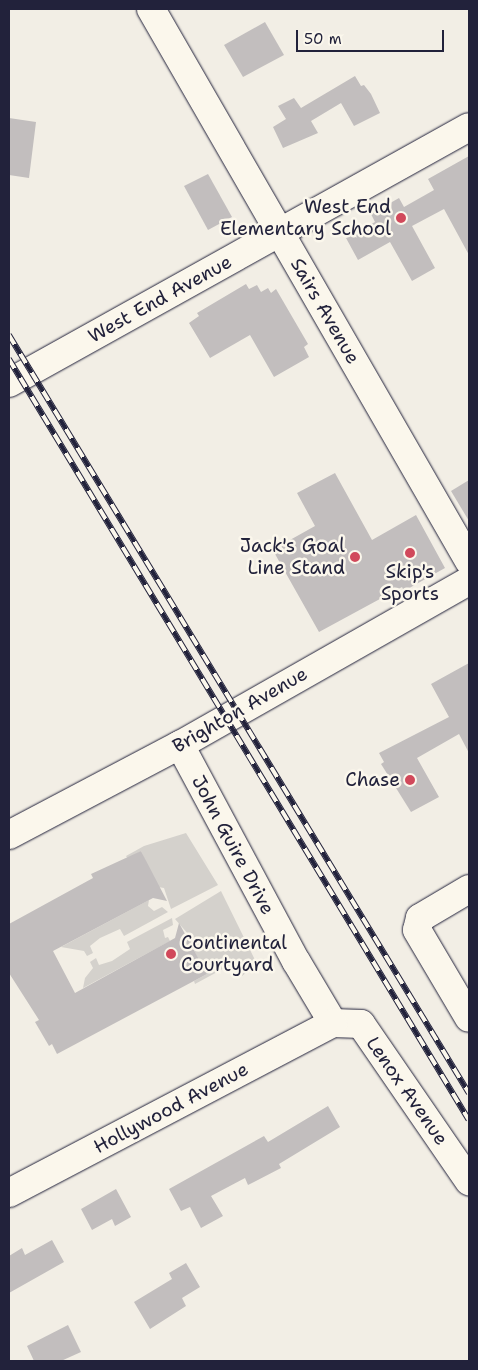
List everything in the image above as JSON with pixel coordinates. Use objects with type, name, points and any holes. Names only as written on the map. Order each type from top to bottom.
[{"type":"street","name":"Sairs Avenue","points":[[151,9],[469,561]]},
{"type":"street","name":"West End Avenue","points":[[9,383],[469,127]]},
{"type":"street","name":"Brighton Avenue","points":[[9,836],[180,745],[469,581]]},
{"type":"street","name":"John Guire Drive","points":[[180,745],[296,961],[333,1023]]},
{"type":"street","points":[[469,889],[420,918],[417,930],[469,1018]]},
{"type":"street","name":"Lenox Avenue","points":[[333,1023],[361,1024],[469,1181]]},
{"type":"street","name":"Hollywood Avenue","points":[[9,1193],[333,1023]]},
{"type":"shaded area","points":[[186,833],[218,885],[171,909],[164,888],[158,887],[141,851],[128,859],[126,856],[144,846]]},
{"type":"shaded area","points":[[221,891],[257,964],[242,976],[232,964],[195,984],[194,981],[207,974],[188,940],[189,935],[175,919]]},
{"type":"shaded area","points":[[149,900],[148,906],[154,911],[162,907],[168,912],[124,936],[120,929],[100,938],[90,946],[93,953],[87,956],[84,951],[61,947]]},
{"type":"shaded area","points":[[172,918],[173,925],[163,930],[165,938],[168,937],[170,941],[83,988],[85,978],[93,968],[90,962],[96,958],[99,965],[112,961],[130,949],[127,942]]},
{"type":"building","points":[[265,22],[284,55],[243,77],[224,45]]},
{"type":"building","points":[[355,76],[361,86],[364,85],[371,94],[380,113],[354,126],[341,103],[311,121],[318,133],[283,148],[273,127],[286,119],[278,106],[294,98],[301,108]]},
{"type":"building","points":[[9,118],[36,122],[29,178],[9,175]]},
{"type":"building","name":"West End Elementary School","points":[[469,156],[469,255],[444,209],[412,226],[435,268],[412,281],[390,242],[358,260],[346,238],[375,222],[371,214],[399,198],[404,207],[434,190],[428,179]]},
{"type":"building","points":[[208,174],[232,217],[208,230],[184,186]]},
{"type":"building","points":[[246,284],[249,289],[257,285],[261,292],[268,288],[271,293],[276,289],[308,344],[304,347],[309,357],[274,377],[250,335],[210,358],[189,323],[199,316],[197,313]]},
{"type":"building","points":[[335,473],[372,540],[416,515],[445,568],[404,591],[402,587],[319,632],[275,554],[283,549],[281,545],[315,526],[297,493]]},
{"type":"building","points":[[469,480],[469,521],[451,491]]},
{"type":"building","name":"Chase","points":[[469,663],[469,753],[459,734],[417,758],[439,797],[411,812],[381,764],[384,762],[379,753],[449,717],[431,684]]},
{"type":"building","name":"Continental Courtyard","points":[[141,851],[167,901],[153,898],[53,951],[75,993],[175,938],[179,923],[207,974],[57,1054],[52,1044],[49,1046],[35,1022],[39,1020],[9,973],[9,924],[93,878],[91,874]]},
{"type":"building","points":[[328,1106],[340,1127],[279,1164],[281,1168],[248,1185],[245,1178],[211,1196],[223,1216],[201,1228],[190,1207],[181,1211],[169,1189],[264,1136],[268,1142]]},
{"type":"building","points":[[116,1189],[131,1217],[115,1226],[112,1219],[92,1230],[81,1209]]},
{"type":"building","points":[[52,1240],[64,1262],[9,1293],[9,1256],[22,1248],[25,1255]]},
{"type":"building","points":[[186,1263],[200,1287],[182,1298],[186,1306],[150,1329],[134,1302],[172,1279],[169,1273]]},
{"type":"building","points":[[68,1325],[81,1352],[61,1361],[34,1361],[27,1346]]},
{"type":"railway","points":[[9,335],[469,1093]]},
{"type":"railway","points":[[9,359],[469,1120]]},
{"type":"place","name":"West End Elementary School","points":[[401,218]]},
{"type":"place","name":"Skip's Sports","points":[[410,553]]},
{"type":"place","name":"Jack's Goal Line Stand","points":[[355,557]]},
{"type":"place","name":"Chase","points":[[410,780]]},
{"type":"place","name":"Continental Courtyard","points":[[171,954]]}]
